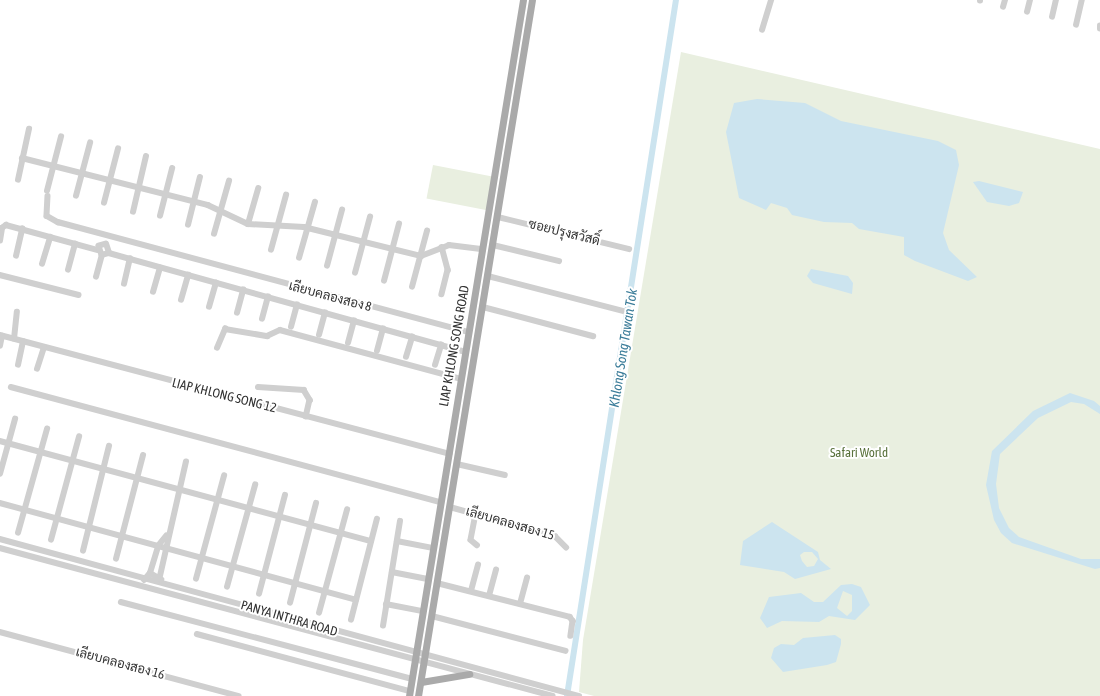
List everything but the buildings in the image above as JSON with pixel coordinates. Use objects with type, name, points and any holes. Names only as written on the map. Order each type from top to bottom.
[{"type":"main road","name":"LIAP KHLONG SONG ROAD","points":[[409,694],[523,0]]},
{"type":"main road","name":"LIAP KHLONG SONG ROAD","points":[[418,696],[494,245],[532,0]]},
{"type":"main road","points":[[443,489],[453,490]]},
{"type":"main road","points":[[421,682],[469,674]]},
{"type":"street","points":[[762,30],[771,0]]},
{"type":"street","points":[[1004,7],[1005,0]]},
{"type":"street","points":[[1028,12],[1030,0]]},
{"type":"street","points":[[1052,17],[1056,0]]},
{"type":"street","points":[[1076,24],[1082,0]]},
{"type":"street","points":[[18,180],[29,129]]},
{"type":"street","name":"เลียบคลองสอง 8","points":[[61,137],[48,193],[46,213],[51,219],[192,259],[469,332]]},
{"type":"street","points":[[76,196],[90,143]]},
{"type":"street","points":[[104,203],[118,149]]},
{"type":"street","points":[[132,212],[146,156]]},
{"type":"street","points":[[22,158],[221,210],[248,224],[308,228],[421,256],[442,247],[483,249]]},
{"type":"street","points":[[160,216],[172,169]]},
{"type":"street","points":[[188,225],[200,177]]},
{"type":"street","points":[[214,234],[228,181]]},
{"type":"street","points":[[248,224],[258,188]]},
{"type":"street","points":[[271,250],[286,195]]},
{"type":"street","points":[[300,258],[315,202]]},
{"type":"street","points":[[327,266],[342,210]]},
{"type":"street","points":[[355,273],[370,217]]},
{"type":"street","name":"ซอยปรุงสวัสดิ์","points":[[498,217],[629,250]]},
{"type":"street","points":[[384,281],[399,224]]},
{"type":"street","points":[[0,241],[4,226],[22,229],[98,250],[102,255]]},
{"type":"street","points":[[16,256],[22,229]]},
{"type":"street","points":[[412,287],[427,231]]},
{"type":"street","points":[[42,264],[50,237]]},
{"type":"street","points":[[68,270],[75,244]]},
{"type":"street","points":[[98,250],[106,244],[109,253]]},
{"type":"street","points":[[494,245],[559,261]]},
{"type":"street","points":[[442,247],[448,270],[442,294]]},
{"type":"street","points":[[102,255],[109,253],[466,352]]},
{"type":"street","points":[[96,277],[102,255]]},
{"type":"street","points":[[124,284],[130,259]]},
{"type":"street","points":[[153,292],[160,268]]},
{"type":"street","points":[[0,275],[79,295]]},
{"type":"street","points":[[181,300],[188,275]]},
{"type":"street","points":[[488,276],[623,311]]},
{"type":"street","points":[[209,307],[216,283]]},
{"type":"street","points":[[237,313],[243,290]]},
{"type":"street","points":[[262,319],[268,297]]},
{"type":"street","points":[[291,327],[297,305]]},
{"type":"street","points":[[483,307],[593,336]]},
{"type":"street","points":[[14,339],[17,312]]},
{"type":"street","points":[[319,335],[325,313]]},
{"type":"street","points":[[348,343],[354,321]]},
{"type":"street","points":[[218,348],[225,328],[267,336],[280,330],[461,379]]},
{"type":"street","points":[[377,351],[383,329]]},
{"type":"street","points":[[0,346],[1,336]]},
{"type":"street","name":"LIAP KHLONG SONG 12","points":[[1,336],[449,454]]},
{"type":"street","points":[[406,357],[412,337]]},
{"type":"street","points":[[18,365],[23,342]]},
{"type":"street","points":[[435,365],[441,345]]},
{"type":"street","points":[[37,369],[44,348]]},
{"type":"street","points":[[11,387],[441,502]]},
{"type":"street","points":[[258,387],[304,390],[310,400],[306,417]]},
{"type":"street","points":[[0,474],[15,419]]},
{"type":"street","points":[[18,533],[47,429]]},
{"type":"street","points":[[51,540],[79,437]]},
{"type":"street","points":[[0,441],[371,541]]},
{"type":"street","points":[[84,551],[109,446]]},
{"type":"street","points":[[116,559],[143,455]]},
{"type":"street","points":[[161,592],[164,584],[160,576],[168,549],[166,536],[186,462]]},
{"type":"street","points":[[457,464],[505,475]]},
{"type":"street","points":[[196,579],[224,476]]},
{"type":"street","points":[[227,587],[255,485]]},
{"type":"street","points":[[259,594],[285,495]]},
{"type":"street","points":[[0,503],[90,529],[356,600]]},
{"type":"street","points":[[290,603],[316,503]]},
{"type":"street","name":"เลียบคลองสอง 15","points":[[450,507],[555,536],[566,547]]},
{"type":"street","points":[[319,613],[326,592],[347,510]]},
{"type":"street","points":[[476,514],[471,540],[477,545]]},
{"type":"street","points":[[351,620],[377,519]]},
{"type":"street","points":[[383,626],[400,520]]},
{"type":"street","points":[[142,586],[144,579],[150,573],[158,546],[166,536]]},
{"type":"street","name":"PANYA INTHRA ROAD","points":[[0,539],[164,584],[415,657]]},
{"type":"street","points":[[397,541],[433,548]]},
{"type":"street","name":"PANYA INTHRA ROAD","points":[[0,548],[161,592],[415,657],[579,696]]},
{"type":"street","points":[[471,591],[478,565]]},
{"type":"street","points":[[489,596],[496,570]]},
{"type":"street","points":[[392,572],[427,579]]},
{"type":"street","points":[[150,573],[160,576]]},
{"type":"street","points":[[520,604],[527,578]]},
{"type":"street","points":[[437,583],[573,618],[571,636]]},
{"type":"street","points":[[121,602],[412,679]]},
{"type":"street","points":[[386,604],[422,611]]},
{"type":"street","points":[[432,616],[566,651]]},
{"type":"street","name":"เลียบคลองสอง 16","points":[[0,632],[239,696]]},
{"type":"street","points":[[197,634],[409,694]]},
{"type":"street","name":"PANYA INTHRA ROAD","points":[[424,659],[469,674],[553,696]]},
{"type":"green space","name":"Safari World","points":[[681,52],[1100,149],[1100,696],[594,696],[579,692],[583,640]]},
{"type":"green space","points":[[433,165],[495,177],[488,210],[427,198]]},
{"type":"water","points":[[757,99],[805,103],[841,121],[938,141],[956,150],[959,165],[943,233],[949,250],[977,277],[968,281],[915,261],[904,255],[904,237],[859,229],[852,223],[824,222],[792,215],[787,208],[771,203],[766,210],[739,198],[726,132],[734,103]]},
{"type":"water","points":[[979,181],[1023,192],[1019,203],[1009,206],[987,202],[973,182]]},
{"type":"water","points":[[811,269],[848,276],[853,283],[852,294],[813,283],[807,276]]},
{"type":"water","points":[[1070,393],[1094,401],[1100,406],[1100,414],[1084,404],[1071,402],[1038,418],[1000,454],[996,484],[999,508],[1009,528],[1019,537],[1081,559],[1100,559],[1100,568],[1095,569],[1012,543],[1001,533],[994,520],[986,485],[992,451],[1033,411]]},
{"type":"water","points":[[772,522],[818,552],[820,560],[831,569],[795,579],[784,572],[740,565],[743,541]],"holes":[[[804,552],[812,552],[818,559],[814,566],[807,567],[802,561],[800,555]]]},
{"type":"water","points":[[852,584],[861,587],[870,605],[855,620],[829,616],[819,622],[782,621],[767,628],[760,618],[769,597],[801,593],[814,602],[823,602],[841,585]],"holes":[[[843,591],[852,595],[852,611],[847,616],[837,608]]]},
{"type":"water","points":[[835,635],[841,639],[836,662],[827,665],[783,672],[771,658],[774,648],[781,644],[794,645],[803,638]]},
{"type":"waterway","name":"Khlong Song Tawan Tok","points":[[567,696],[676,0]]}]
